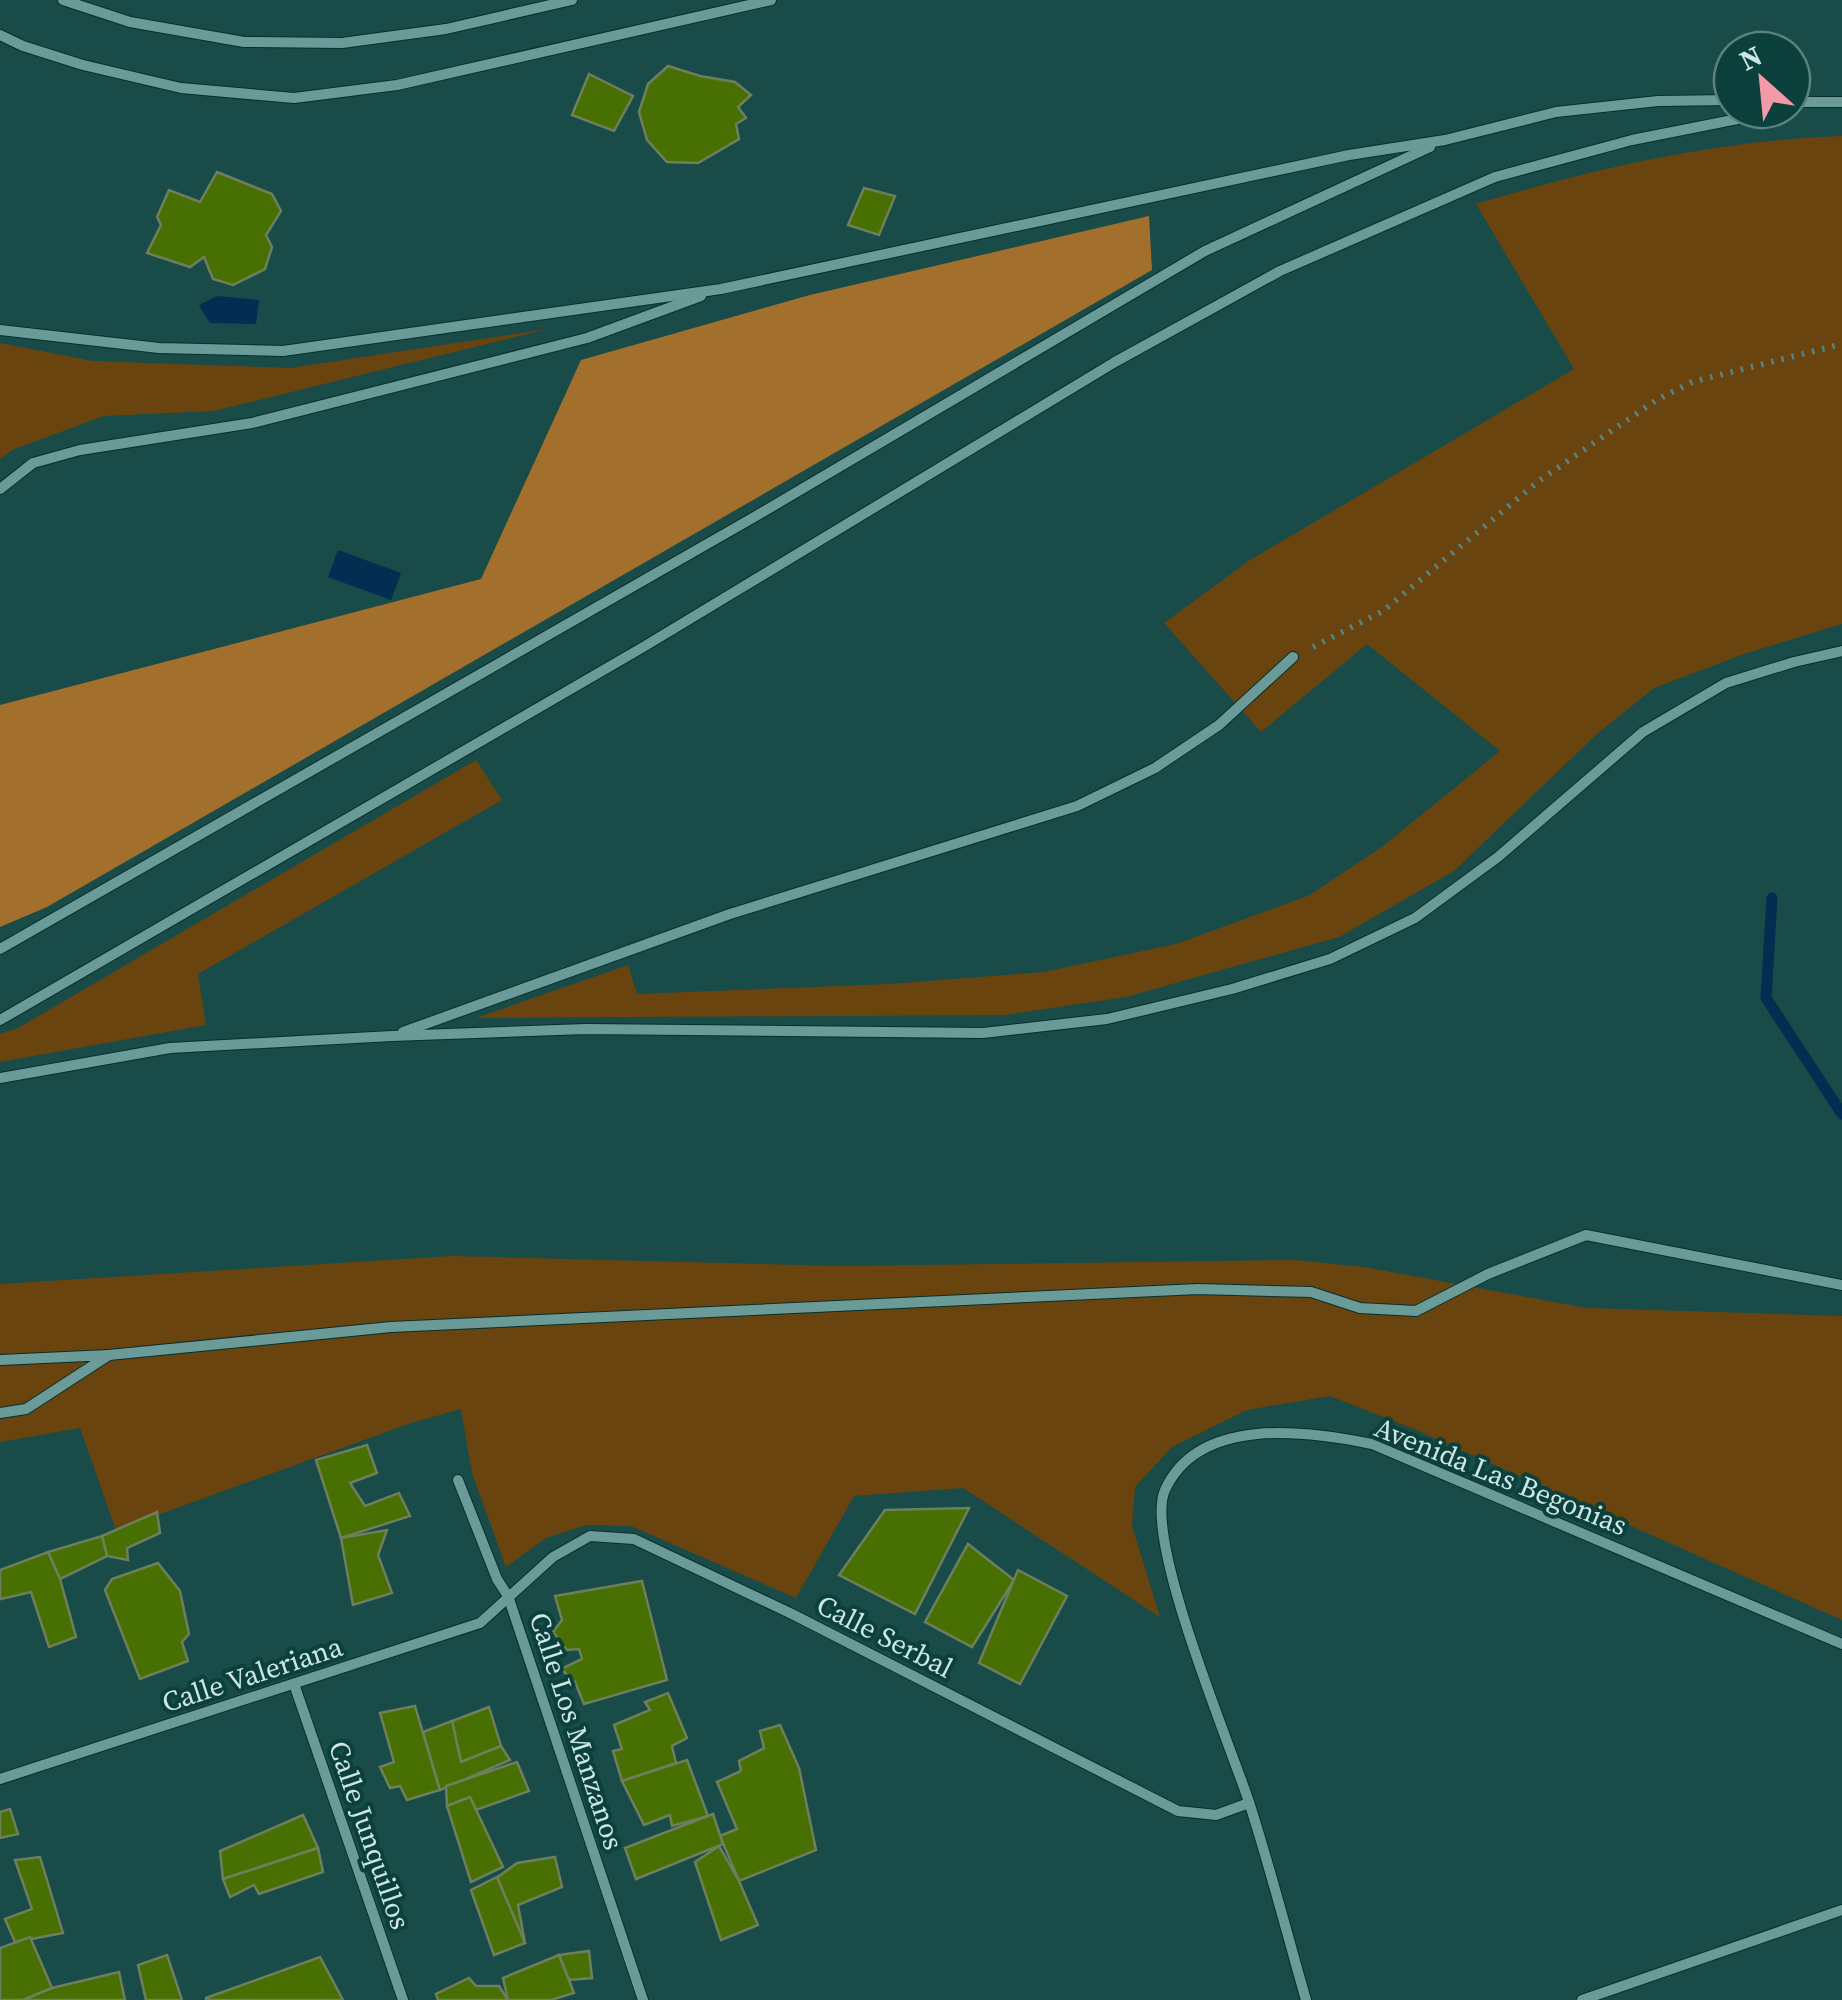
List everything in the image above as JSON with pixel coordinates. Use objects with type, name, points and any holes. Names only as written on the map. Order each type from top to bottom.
[{"type":"street","points":[[63,0],[130,22],[244,42],[342,43],[446,29],[572,0]]},
{"type":"street","points":[[0,35],[83,65],[180,88],[294,98],[397,84],[771,0]]},
{"type":"street","points":[[0,330],[159,348],[283,351],[720,289],[1349,155],[1445,140],[1556,112],[1658,101],[1712,100]]},
{"type":"street","points":[[1812,103],[1842,102]]},
{"type":"street","points":[[0,1020],[645,646],[1115,362],[1280,271],[1496,177],[1632,140],[1712,124]]},
{"type":"street","points":[[0,950],[756,516],[1205,251],[1445,140]]},
{"type":"street","points":[[0,489],[33,463],[65,454],[252,423],[587,338],[720,289]]},
{"type":"street","points":[[0,1078],[170,1048],[392,1036],[586,1029],[983,1033],[1107,1019],[1232,990],[1330,959],[1415,918],[1498,857],[1643,732],[1726,683],[1842,651]]},
{"type":"street","points":[[392,1036],[730,914],[1077,806],[1156,768],[1203,736],[1293,657]]},
{"type":"street","points":[[0,1360],[110,1355],[391,1327],[1198,1289],[1311,1292],[1360,1308],[1416,1311],[1488,1274],[1586,1235],[1842,1285]]},
{"type":"street","points":[[0,1413],[26,1409],[110,1355]]},
{"type":"street","name":"Avenida Las Begonias","points":[[1306,2000],[1249,1804],[1186,1626],[1160,1526],[1164,1491],[1181,1467],[1212,1445],[1264,1432],[1314,1432],[1372,1444],[1842,1644]]},
{"type":"street","name":"Calle Los Manzanos","points":[[458,1480],[497,1579],[508,1596],[643,2000]]},
{"type":"street","name":"Calle Serbal","points":[[508,1596],[553,1557],[590,1536],[634,1539],[792,1614],[1178,1811],[1216,1815],[1249,1804]]},
{"type":"street","name":"Calle Valeriana","points":[[0,1779],[480,1624],[508,1596]]},
{"type":"street","name":"Calle Junquillos","points":[[294,1684],[404,2000]]},
{"type":"street","points":[[1582,2000],[1842,1910]]},
{"type":"path","points":[[1293,657],[1383,610],[1540,480],[1655,401],[1692,382],[1842,344]]},
{"type":"shaded area","points":[[1842,136],[1842,624],[1744,654],[1654,688],[1596,735],[1454,871],[1339,937],[1126,997],[1005,1015],[476,1018],[628,965],[637,994],[890,984],[1044,972],[1176,944],[1310,895],[1382,847],[1500,751],[1367,644],[1261,732],[1164,623],[1250,560],[1574,369],[1476,204],[1657,158],[1749,143]]},
{"type":"shaded area","points":[[1149,216],[1152,270],[47,907],[0,927],[0,705],[481,579],[581,360],[810,295]]},
{"type":"shaded area","points":[[548,329],[214,411],[104,416],[12,450],[0,459],[0,343],[93,361],[290,368]]},
{"type":"shaded area","points":[[476,760],[502,800],[198,974],[206,1025],[0,1062],[0,1034],[18,1028]]},
{"type":"shaded area","points":[[452,1256],[838,1266],[1294,1260],[1364,1267],[1587,1308],[1842,1316],[1842,1620],[1416,1430],[1330,1396],[1247,1410],[1172,1447],[1135,1487],[1132,1526],[1160,1617],[963,1488],[854,1496],[796,1598],[631,1526],[586,1525],[546,1538],[506,1567],[472,1473],[461,1409],[411,1423],[116,1530],[80,1428],[0,1442],[0,1284]]},
{"type":"water","points":[[217,296],[259,300],[256,324],[210,323],[199,305]]},
{"type":"water","points":[[338,550],[401,573],[391,600],[328,577]]},
{"type":"building","points":[[668,66],[735,82],[751,95],[738,107],[746,118],[736,124],[739,139],[698,163],[667,162],[647,140],[639,112],[648,84]]},
{"type":"building","points":[[589,74],[633,96],[614,131],[572,115]]},
{"type":"building","points":[[217,172],[272,194],[281,211],[266,235],[272,247],[265,269],[233,285],[213,279],[204,257],[190,267],[147,253],[161,225],[157,217],[169,190],[200,202]]},
{"type":"building","points":[[864,188],[895,196],[879,235],[848,225]]},
{"type":"building","points":[[367,1445],[377,1473],[350,1483],[365,1506],[399,1493],[410,1516],[341,1538],[316,1460]]},
{"type":"building","points":[[969,1508],[915,1614],[839,1575],[885,1510]]},
{"type":"building","points":[[157,1512],[160,1533],[127,1548],[128,1560],[107,1556],[102,1536]]},
{"type":"building","points":[[387,1530],[378,1555],[392,1593],[353,1605],[341,1538]]},
{"type":"building","points":[[102,1536],[107,1556],[60,1579],[48,1552]]},
{"type":"building","points":[[968,1544],[1014,1580],[972,1647],[925,1622]]},
{"type":"building","points":[[48,1552],[76,1637],[49,1647],[31,1592],[1,1599],[0,1595],[0,1570]]},
{"type":"building","points":[[158,1563],[180,1591],[189,1634],[182,1642],[188,1661],[140,1679],[105,1590],[112,1579]]},
{"type":"building","points":[[1018,1570],[1067,1596],[1020,1684],[979,1663]]},
{"type":"building","points":[[642,1581],[667,1680],[584,1704],[575,1682],[561,1669],[582,1659],[579,1649],[567,1650],[553,1632],[562,1620],[555,1596]]},
{"type":"building","points":[[668,1693],[687,1738],[672,1746],[676,1763],[622,1781],[613,1751],[622,1749],[614,1725],[650,1710],[645,1702]]},
{"type":"building","points":[[415,1706],[440,1790],[407,1800],[400,1786],[390,1788],[380,1767],[394,1762],[380,1713]]},
{"type":"building","points":[[489,1707],[501,1746],[461,1762],[452,1721]]},
{"type":"building","points":[[452,1721],[461,1762],[501,1746],[510,1760],[440,1790],[423,1732]]},
{"type":"building","points":[[780,1725],[799,1768],[816,1850],[739,1881],[720,1836],[737,1829],[717,1782],[741,1771],[739,1761],[764,1748],[760,1731]]},
{"type":"building","points":[[687,1760],[708,1816],[672,1826],[670,1815],[644,1825],[622,1781]]},
{"type":"building","points":[[517,1762],[529,1791],[476,1810],[470,1797],[447,1806],[446,1786]]},
{"type":"building","points":[[470,1797],[503,1867],[471,1882],[447,1806]]},
{"type":"building","points":[[10,1809],[18,1834],[0,1838],[0,1812]]},
{"type":"building","points":[[713,1814],[723,1844],[636,1879],[625,1848]]},
{"type":"building","points":[[303,1815],[318,1848],[223,1879],[220,1851]]},
{"type":"building","points":[[719,1846],[758,1925],[721,1940],[695,1862]]},
{"type":"building","points":[[318,1848],[323,1872],[259,1894],[254,1885],[230,1897],[223,1879]]},
{"type":"building","points":[[40,1857],[63,1933],[15,1942],[5,1919],[32,1909],[15,1860]]},
{"type":"building","points":[[555,1857],[562,1887],[518,1905],[525,1943],[494,1950],[484,1919],[498,1913],[491,1882],[517,1863]]},
{"type":"building","points":[[497,1877],[525,1943],[494,1955],[471,1890]]},
{"type":"building","points":[[30,1937],[52,1988],[23,2000],[0,2000],[0,1948]]},
{"type":"building","points":[[589,1951],[592,1978],[569,1980],[559,1955]]},
{"type":"building","points":[[167,1955],[182,2000],[146,2000],[138,1965]]},
{"type":"building","points":[[559,1955],[574,1993],[551,2000],[508,2000],[503,1978]]},
{"type":"building","points":[[320,1957],[343,2000],[206,2000],[206,1998]]},
{"type":"building","points":[[119,1972],[125,2000],[23,2000],[52,1988]]},
{"type":"building","points":[[469,1978],[476,1986],[499,1986],[508,2000],[438,2000],[436,1994]]},
{"type":"waterway","points":[[1772,898],[1766,998],[1842,1114]]}]
